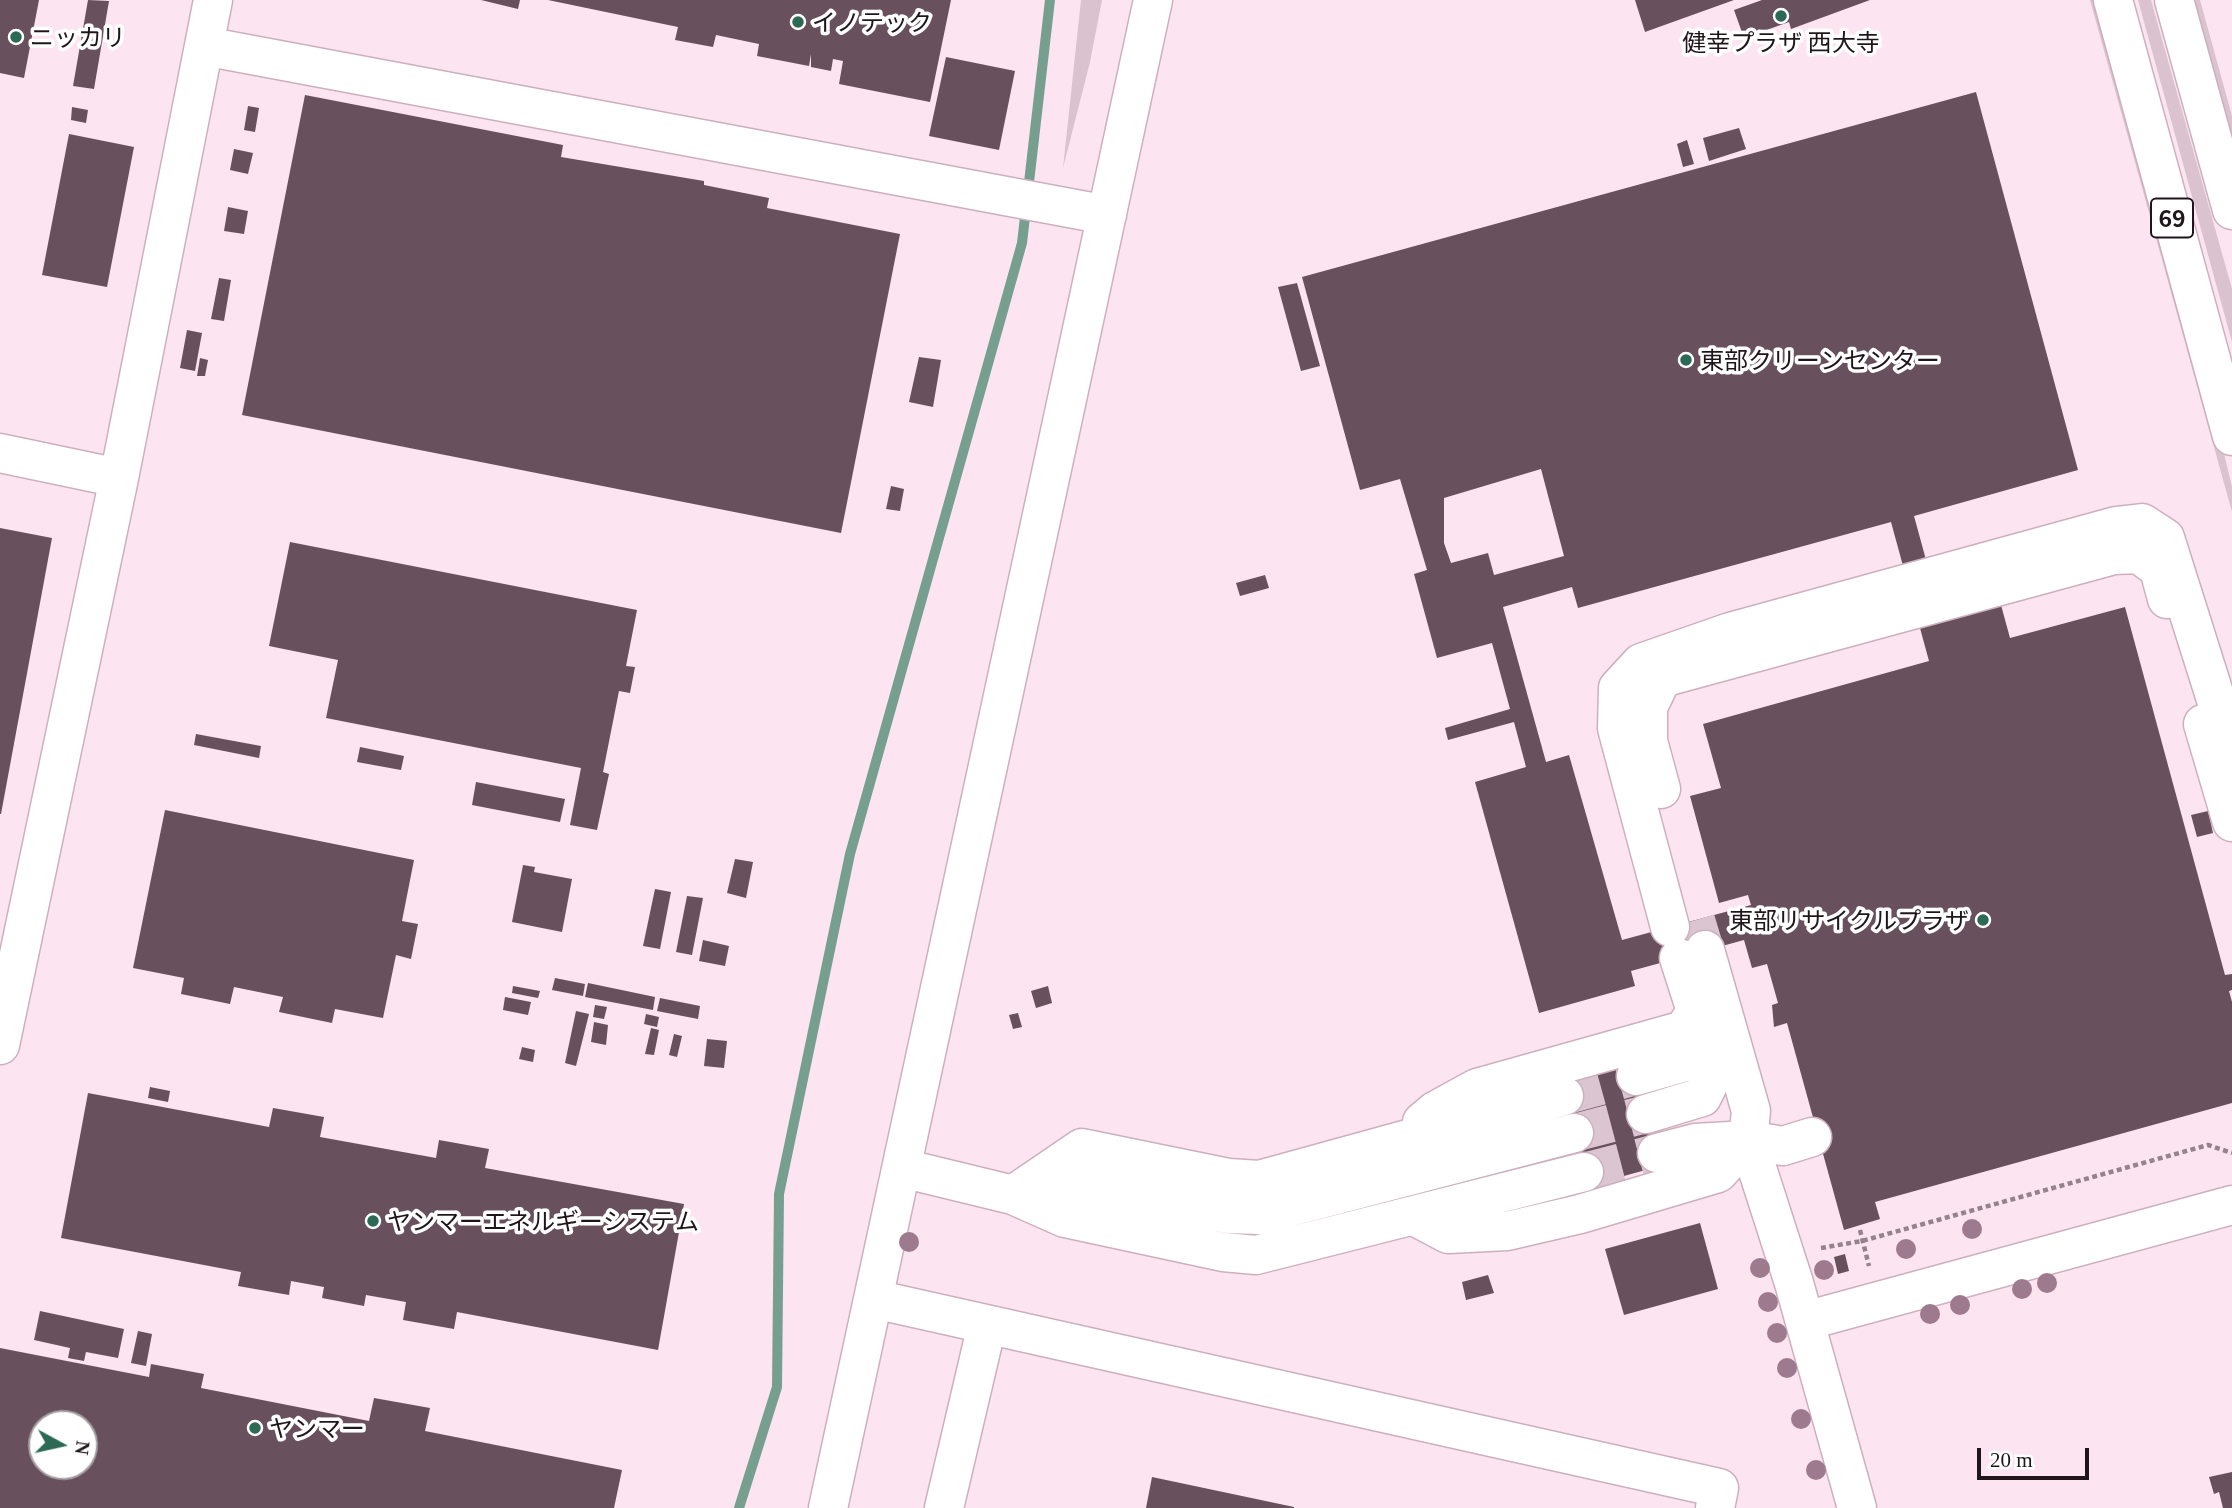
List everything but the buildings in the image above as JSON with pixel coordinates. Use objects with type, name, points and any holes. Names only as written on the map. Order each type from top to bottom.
[{"type":"street","points":[[0,1045],[119,478],[213,0]]},
{"type":"street","points":[[828,1508],[1153,0]]},
{"type":"street","name":"69","points":[[2113,0],[2232,436]]},
{"type":"street","name":"69","points":[[2174,0],[2232,209]]},
{"type":"street","points":[[204,46],[1107,215]]},
{"type":"street","points":[[0,453],[119,478]]},
{"type":"street","points":[[1857,1508],[1805,1321],[1748,1140],[1751,1111],[1688,939],[1617,728],[1618,688],[1641,663],[1730,632],[2116,526],[2142,523],[2165,538],[2232,750]]},
{"type":"street","points":[[1646,1114],[1702,1097],[1711,1079],[1699,1025],[1688,939],[1648,741],[1648,707],[1662,678],[2114,555],[2140,554],[2159,569],[2232,822]]},
{"type":"street","points":[[1636,1076],[1692,1060],[1699,1025]]},
{"type":"street","points":[[1398,1141],[1435,1111],[1477,1088],[1699,1025]]},
{"type":"street","points":[[1013,1195],[1082,1148],[1229,1178],[1259,1180],[1564,1096]]},
{"type":"street","points":[[1013,1195],[1075,1183],[1227,1214],[1259,1215],[1574,1133]]},
{"type":"street","points":[[1657,1153],[1695,1143],[1748,1140],[1783,1146],[1811,1137]]},
{"type":"street","points":[[1414,1216],[1448,1234],[1507,1231],[1580,1214],[1718,1173],[1748,1140]]},
{"type":"street","points":[[902,1168],[1013,1195],[1065,1217],[1223,1252],[1256,1255],[1584,1172]]},
{"type":"street","points":[[1805,1321],[2232,1205]]},
{"type":"street","points":[[874,1299],[1719,1488],[1715,1508]]},
{"type":"street","points":[[944,1508],[987,1325]]},
{"type":"path","points":[[1812,1250],[1862,1241],[2208,1145],[2232,1153]]},
{"type":"path","points":[[1860,1230],[1872,1277]]},
{"type":"shaded area","points":[[1081,0],[1102,0],[1090,62],[1063,168]]},
{"type":"shaded area","points":[[2090,0],[2099,0],[2222,445],[2232,487],[2232,512]]},
{"type":"shaded area","points":[[2138,0],[2151,0],[2232,289],[2232,342]]},
{"type":"shaded area","points":[[2190,0],[2200,0],[2232,116],[2232,150]]},
{"type":"waterway","points":[[739,1508],[777,1387],[779,1194],[850,854],[1022,243],[1050,0]]},
{"type":"tunnel","points":[[1696,920],[1705,950]]},
{"type":"tunnel","points":[[1564,1096],[1636,1076]]},
{"type":"tunnel","points":[[1574,1133],[1646,1114]]},
{"type":"tunnel","points":[[1584,1172],[1657,1153]]},
{"type":"place","name":"健幸プラザ 西大寺","points":[[1781,16]]},
{"type":"place","name":"イノテック","points":[[798,22]]},
{"type":"place","name":"ニッカリ","points":[[16,37]]},
{"type":"place","name":"東部クリーンセンター","points":[[1686,360]]},
{"type":"place","name":"東部リサイクルプラザ","points":[[1983,920]]},
{"type":"place","name":"ヤンマーエネルギーシステム","points":[[373,1221]]},
{"type":"place","name":"ヤンマー","points":[[255,1428]]}]
